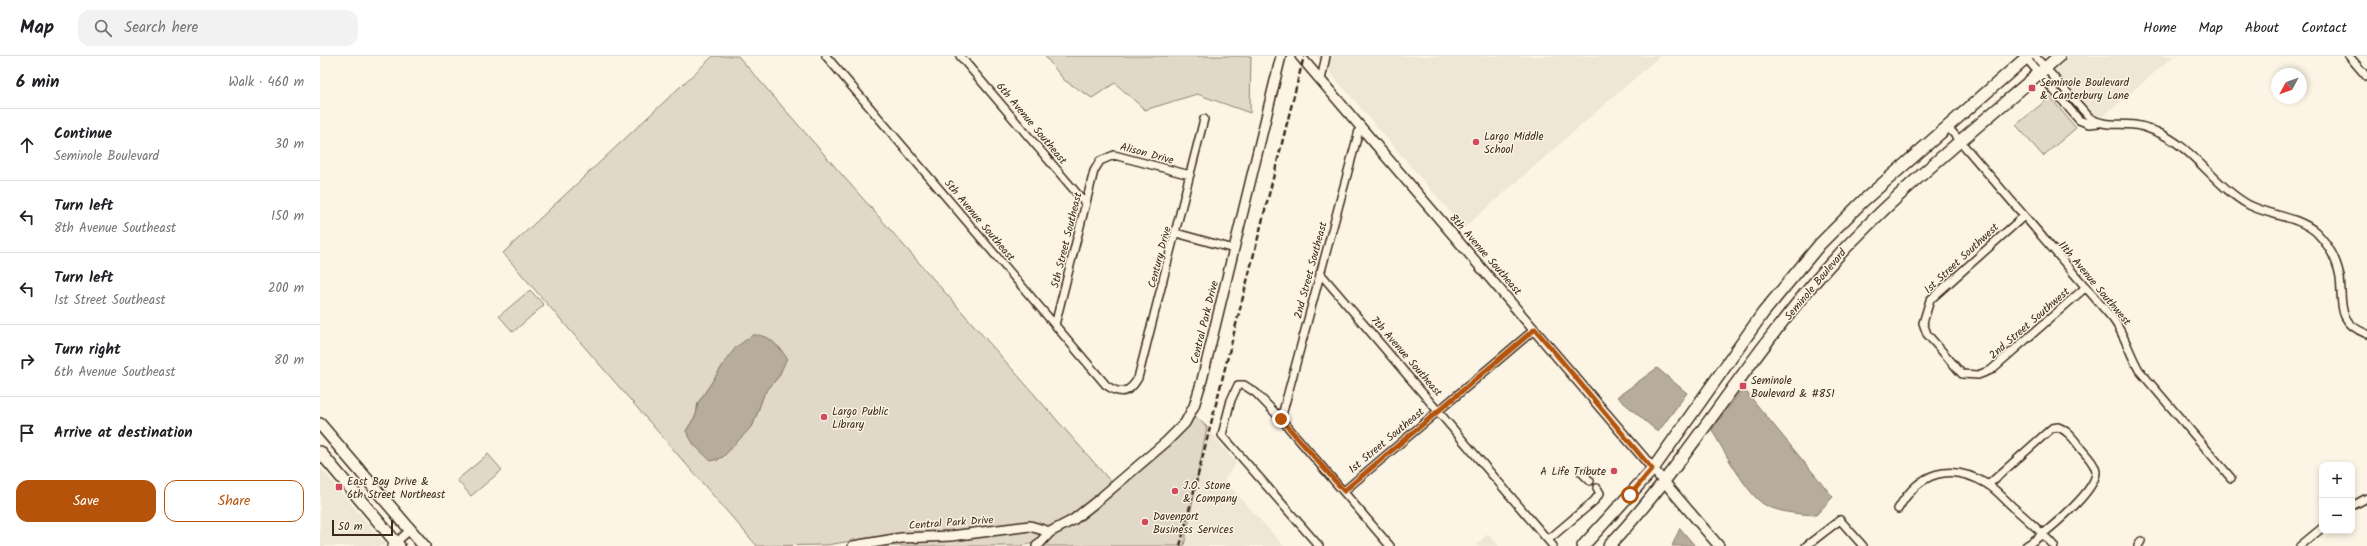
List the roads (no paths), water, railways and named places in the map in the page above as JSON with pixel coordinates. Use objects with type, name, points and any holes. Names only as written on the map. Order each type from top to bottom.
[{"type":"main road","name":"Seminole Boulevard","points":[[1609,546],[1664,483],[1813,284],[1880,214],[2059,56]]},
{"type":"main road","name":"Seminole Boulevard","points":[[1583,546],[1652,469],[1750,331],[1790,278],[1863,201],[1947,126],[2030,57]]},
{"type":"main road","points":[[320,424],[424,546]]},
{"type":"main road","points":[[320,452],[396,545]]},
{"type":"street","name":"5th Avenue Southeast","points":[[826,56],[1106,384],[1114,390],[1122,392]]},
{"type":"street","name":"6th Avenue Southeast","points":[[960,56],[1086,204]]},
{"type":"street","name":"Central Park Drive","points":[[1037,546],[1050,532],[1073,520],[1166,442],[1185,423],[1194,406],[1202,380],[1281,56]]},
{"type":"street","name":"8th Avenue Southeast","points":[[1300,56],[1719,546]]},
{"type":"street","points":[[1321,80],[1326,56]]},
{"type":"street","points":[[2349,56],[2367,77]]},
{"type":"street","points":[[2030,57],[2042,70],[2079,120],[2089,124],[2140,126],[2174,140],[2189,151],[2219,183],[2239,199],[2261,210],[2299,222],[2315,232],[2327,245],[2336,261],[2340,276],[2344,315],[2354,327],[2367,334]]},
{"type":"street","name":"Century Drive","points":[[1122,392],[1133,387],[1138,378],[1204,119]]},
{"type":"street","name":"11th Avenue Southwest","points":[[1947,126],[2123,332],[2130,354],[2139,370],[2232,478]]},
{"type":"street","name":"2nd Street Southeast","points":[[1281,419],[1360,127]]},
{"type":"street","name":"Alison Drive","points":[[1100,161],[1114,155],[1190,175]]},
{"type":"street","name":"5th Street Southeast","points":[[1055,325],[1094,170],[1100,161]]},
{"type":"street","name":"1st Street Southwest","points":[[1962,374],[1927,334],[1923,323],[1930,300],[2024,216]]},
{"type":"street","points":[[1176,233],[1234,249]]},
{"type":"street","name":"7th Avenue Southeast","points":[[1320,273],[1439,410],[1550,543]]},
{"type":"street","name":"2nd Street Southwest","points":[[1962,374],[1978,376],[1991,370],[2086,287]]},
{"type":"street","name":"1st Street Southeast","points":[[1344,491],[1535,329]]},
{"type":"street","points":[[1319,546],[1222,435],[1231,400],[1238,385],[1244,385],[1256,393],[1281,419],[1390,546]]},
{"type":"street","points":[[1988,485],[2052,428],[2058,427],[2069,434],[2093,464],[2096,473],[2092,484],[2078,502],[2044,534],[2026,546]]},
{"type":"street","points":[[1581,472],[1590,481]]},
{"type":"street","points":[[1898,509],[1904,498],[1926,479],[1940,472],[1968,474],[1988,485],[2044,534],[2054,546]]},
{"type":"street","points":[[1550,543],[1598,496],[1600,493],[1596,488]]},
{"type":"street","points":[[2355,504],[2367,498]]},
{"type":"street","points":[[1806,546],[1840,520],[1863,546]]},
{"type":"street","name":"Central Park Drive","points":[[853,546],[900,538],[951,536],[1030,526],[1050,532]]},
{"type":"street","points":[[396,545],[410,530]]},
{"type":"street","points":[[2300,546],[2319,530]]},
{"type":"railway","points":[[1180,546],[1304,56]]},
{"type":"place","name":"Seminole Boulevard & Canterbury Lane","points":[[2032,88]]},
{"type":"place","name":"Largo Middle School","points":[[1476,142]]},
{"type":"place","name":"Seminole Boulevard & #851","points":[[1743,386]]},
{"type":"place","name":"Largo Public Library","points":[[824,417]]},
{"type":"place","name":"A Life Tribute","points":[[1614,471]]},
{"type":"place","name":"East Bay Drive & 6th Street Northeast","points":[[339,487]]},
{"type":"place","name":"J.O. Stone & Company","points":[[1175,491]]},
{"type":"place","name":"Davenport Business Services","points":[[1145,522]]}]
